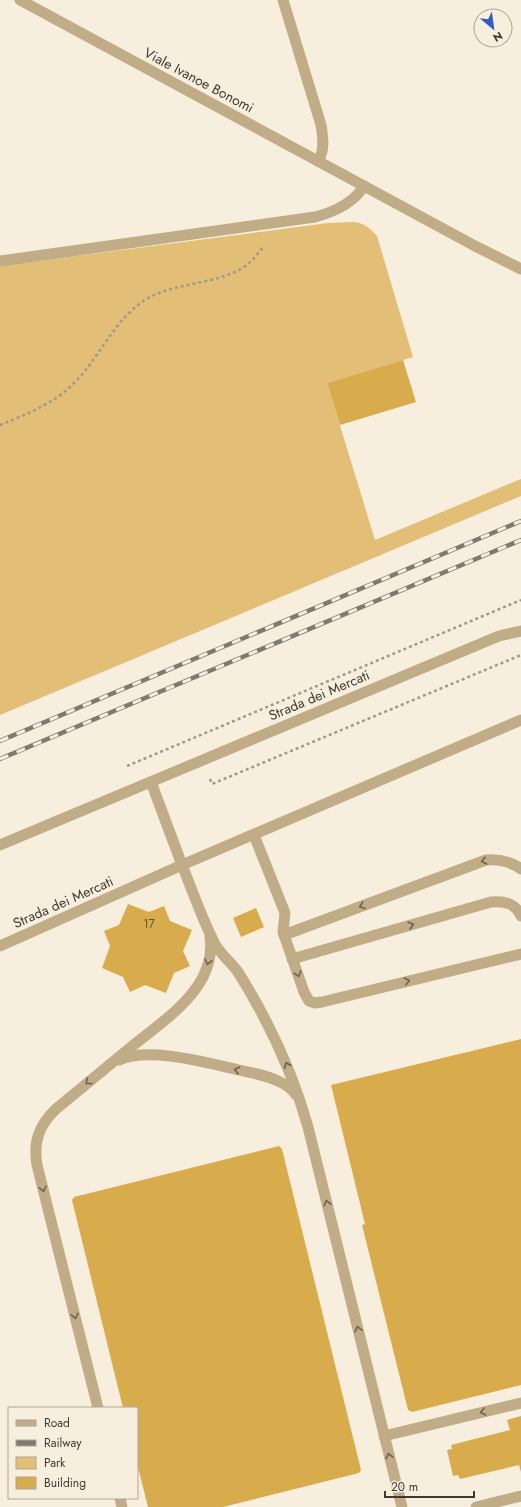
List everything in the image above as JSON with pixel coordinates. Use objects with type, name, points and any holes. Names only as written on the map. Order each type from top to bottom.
[{"type":"street","name":"Viale Ivanoe Bonomi","points":[[20,0],[475,246],[521,268]]},
{"type":"street","points":[[283,0],[321,125],[323,149],[318,162]]},
{"type":"street","points":[[0,261],[315,217],[338,210],[355,198],[364,186]]},
{"type":"street","name":"Strada dei Mercati","points":[[0,845],[499,636],[521,623]]},
{"type":"street","name":"Strada dei Mercati","points":[[499,636],[521,631]]},
{"type":"street","name":"Strada dei Mercati","points":[[0,946],[182,865],[521,720]]},
{"type":"street","points":[[151,782],[206,924],[221,954],[238,972],[274,1038],[290,1072],[303,1108],[402,1507]]},
{"type":"street","points":[[254,835],[286,916],[283,928],[284,935],[305,996],[309,1001],[315,1002],[521,954]]},
{"type":"street","points":[[284,935],[486,860],[500,860],[508,862],[521,869]]},
{"type":"street","points":[[292,959],[491,902],[499,901],[511,904],[516,908],[521,916]]},
{"type":"street","points":[[284,910],[289,918],[295,923],[302,926],[310,925]]},
{"type":"street","points":[[98,1407],[37,1165],[37,1136],[48,1117],[169,1016],[196,988],[209,964],[210,941],[206,924]]},
{"type":"street","points":[[104,1069],[121,1059],[141,1055],[163,1056],[211,1064],[279,1081],[294,1091],[303,1108]]},
{"type":"street","points":[[384,1436],[521,1403]]},
{"type":"street","points":[[476,1507],[521,1496]]},
{"type":"path","points":[[0,424],[36,410],[71,387],[119,323],[139,304],[162,292],[224,276],[237,271],[248,264],[266,243]]},
{"type":"path","points":[[127,766],[521,600]]},
{"type":"green space","points":[[328,223],[360,223],[366,226],[377,236],[413,357],[327,383],[375,540],[521,479],[521,496],[0,715],[0,266]]},
{"type":"building","points":[[403,360],[416,402],[340,425],[327,383]]},
{"type":"building","points":[[128,904],[149,912],[164,906],[170,921],[192,930],[183,951],[190,966],[174,973],[166,993],[145,985],[130,992],[123,977],[102,968],[110,946],[104,931],[119,925]]},
{"type":"building","points":[[256,908],[264,927],[241,937],[233,918]]},
{"type":"building","points":[[521,1039],[521,1385],[412,1412],[408,1410],[362,1225],[365,1224],[331,1085]]},
{"type":"building","points":[[279,1146],[282,1149],[361,1470],[359,1473],[223,1507],[148,1507],[138,1467],[138,1407],[123,1407],[72,1200],[74,1197]]},
{"type":"building","points":[[521,1416],[521,1472],[519,1465],[460,1479],[458,1475],[453,1476],[447,1450],[452,1449],[451,1445],[510,1430],[507,1420]]},
{"type":"railway","points":[[0,741],[521,521]]},
{"type":"railway","points":[[0,759],[521,540]]}]
